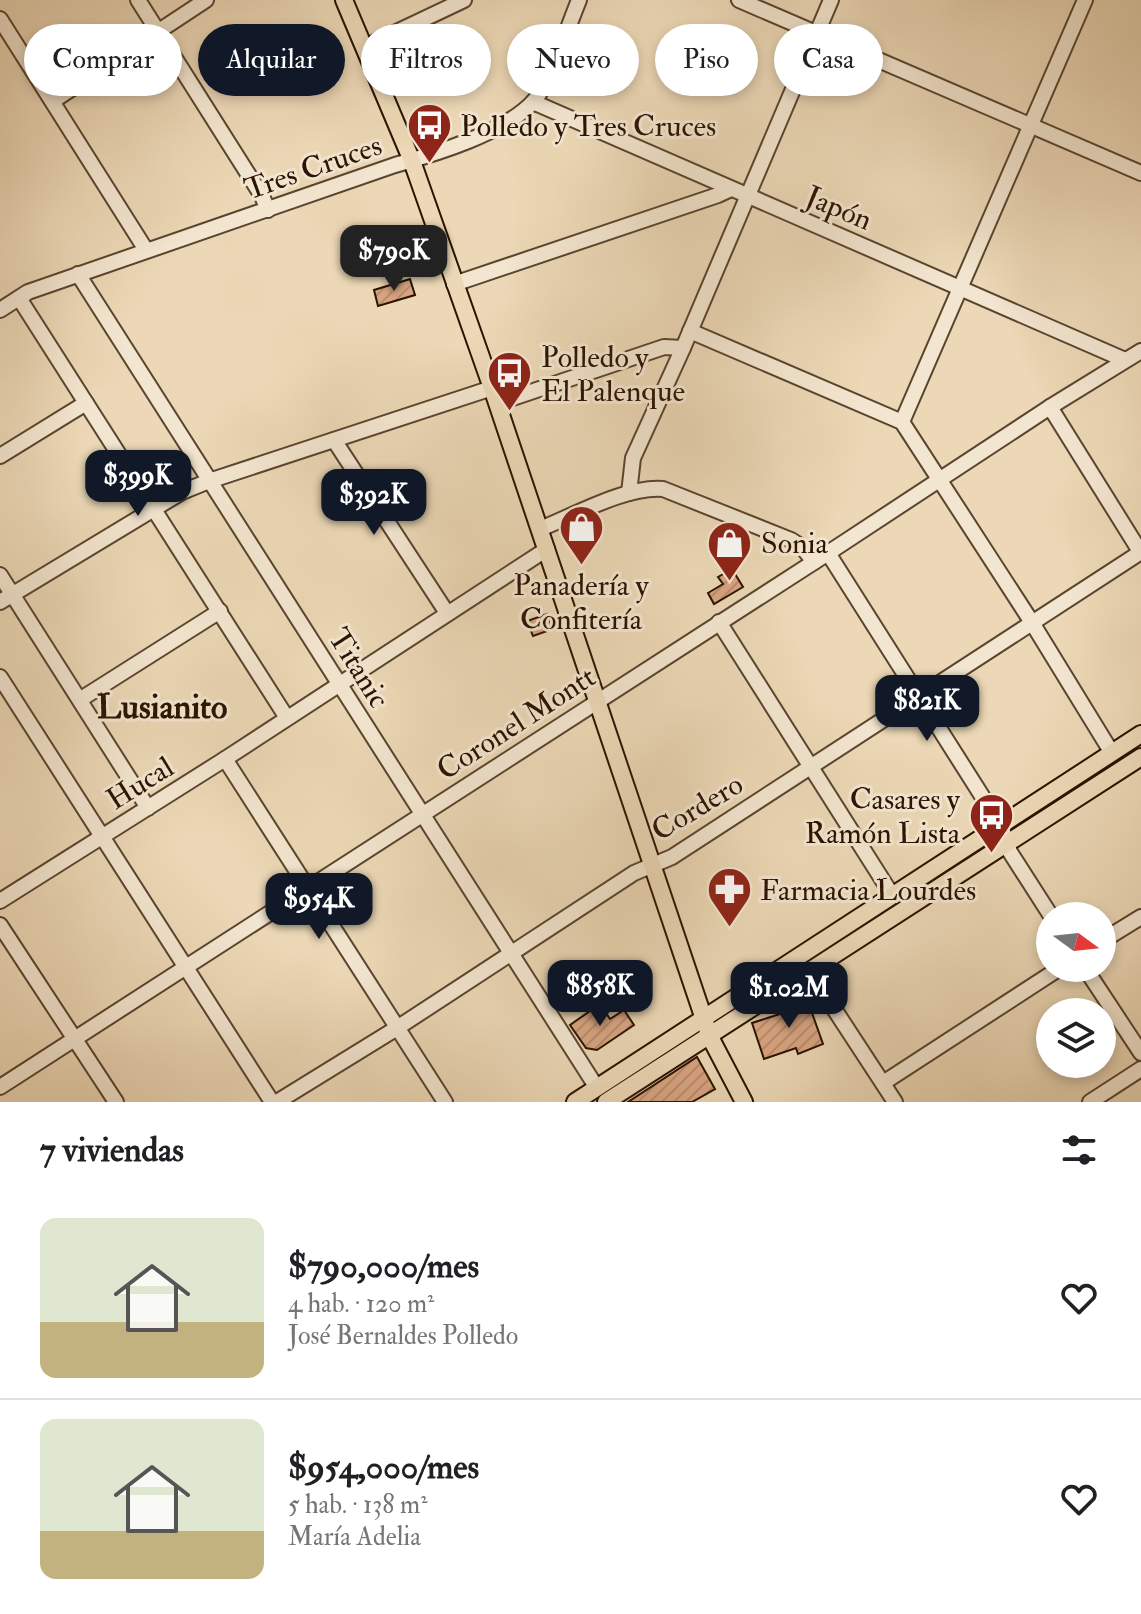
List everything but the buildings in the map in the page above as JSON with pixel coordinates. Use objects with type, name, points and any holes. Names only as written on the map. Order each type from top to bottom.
[{"type":"main road","points":[[344,0],[361,38]]},
{"type":"main road","points":[[385,96],[412,161],[495,396],[710,1037],[744,1102]]},
{"type":"main road","points":[[602,1095],[704,1017],[1141,734]]},
{"type":"main road","points":[[575,1102],[602,1095],[710,1037],[1141,757]]},
{"type":"street","points":[[138,0],[153,24]]},
{"type":"street","points":[[169,24],[206,0]]},
{"type":"street","points":[[413,24],[464,0]]},
{"type":"street","points":[[533,102],[579,0]]},
{"type":"street","points":[[739,0],[795,24]]},
{"type":"street","points":[[820,24],[831,0]]},
{"type":"street","points":[[902,422],[1085,0]]},
{"type":"street","points":[[0,19],[146,250]]},
{"type":"street","points":[[883,61],[1141,173]]},
{"type":"street","points":[[182,69],[268,210]]},
{"type":"street","points":[[53,101],[60,96]]},
{"type":"street","points":[[629,493],[633,458],[790,96]]},
{"type":"street","name":"Tres Cruces","points":[[0,310],[28,292],[78,274],[438,154],[505,123],[533,102]]},
{"type":"street","name":"Japón","points":[[533,102],[1125,360]]},
{"type":"street","points":[[454,284],[731,189]]},
{"type":"street","name":"Titanic","points":[[78,274],[602,1095]]},
{"type":"street","points":[[19,298],[287,718]]},
{"type":"street","points":[[690,331],[902,422],[1112,753]]},
{"type":"street","points":[[6,598],[154,507],[209,481],[334,440],[664,347],[683,348]]},
{"type":"street","name":"Coronel Montt","points":[[0,1087],[1141,351]]},
{"type":"street","points":[[0,456],[86,403]]},
{"type":"street","points":[[1050,407],[1141,553]]},
{"type":"street","points":[[334,440],[447,613]]},
{"type":"street","points":[[540,529],[629,493],[649,488],[663,489],[791,540],[802,547],[814,562]]},
{"type":"street","name":"Hucal","points":[[0,901],[547,549]]},
{"type":"street","points":[[828,553],[1001,826],[1006,845],[1042,902]]},
{"type":"street","name":"Cordero","points":[[274,1102],[397,1028],[634,873],[672,857],[1031,621],[1141,553]]},
{"type":"street","points":[[0,575],[6,598],[81,699],[148,808]]},
{"type":"street","points":[[81,699],[220,611]]},
{"type":"street","points":[[719,622],[892,895]]},
{"type":"street","points":[[0,677],[274,1102]]},
{"type":"street","points":[[225,759],[445,1102]]},
{"type":"street","points":[[1116,932],[1141,917]]},
{"type":"street","points":[[0,925],[116,1102]]},
{"type":"street","points":[[810,972],[895,1102]]},
{"type":"street","points":[[883,1083],[1038,982]]},
{"type":"street","points":[[1094,982],[1141,1053]]},
{"type":"street","points":[[1090,1102],[1141,1069]]},
{"type":"place","name":"Polledo y Tres Cruces","points":[[429,165]]},
{"type":"place","name":"Polledo y El Palenque","points":[[510,413]]},
{"type":"place","name":"Panadería y Confitería","points":[[581,566]]},
{"type":"place","name":"Sonia","points":[[730,582]]},
{"type":"place","name":"Casares y Ramón Lista","points":[[991,855]]},
{"type":"place","name":"Farmacia Lourdes","points":[[729,929]]},
{"type":"district","name":"Lusianito","points":[[162,706]]}]
